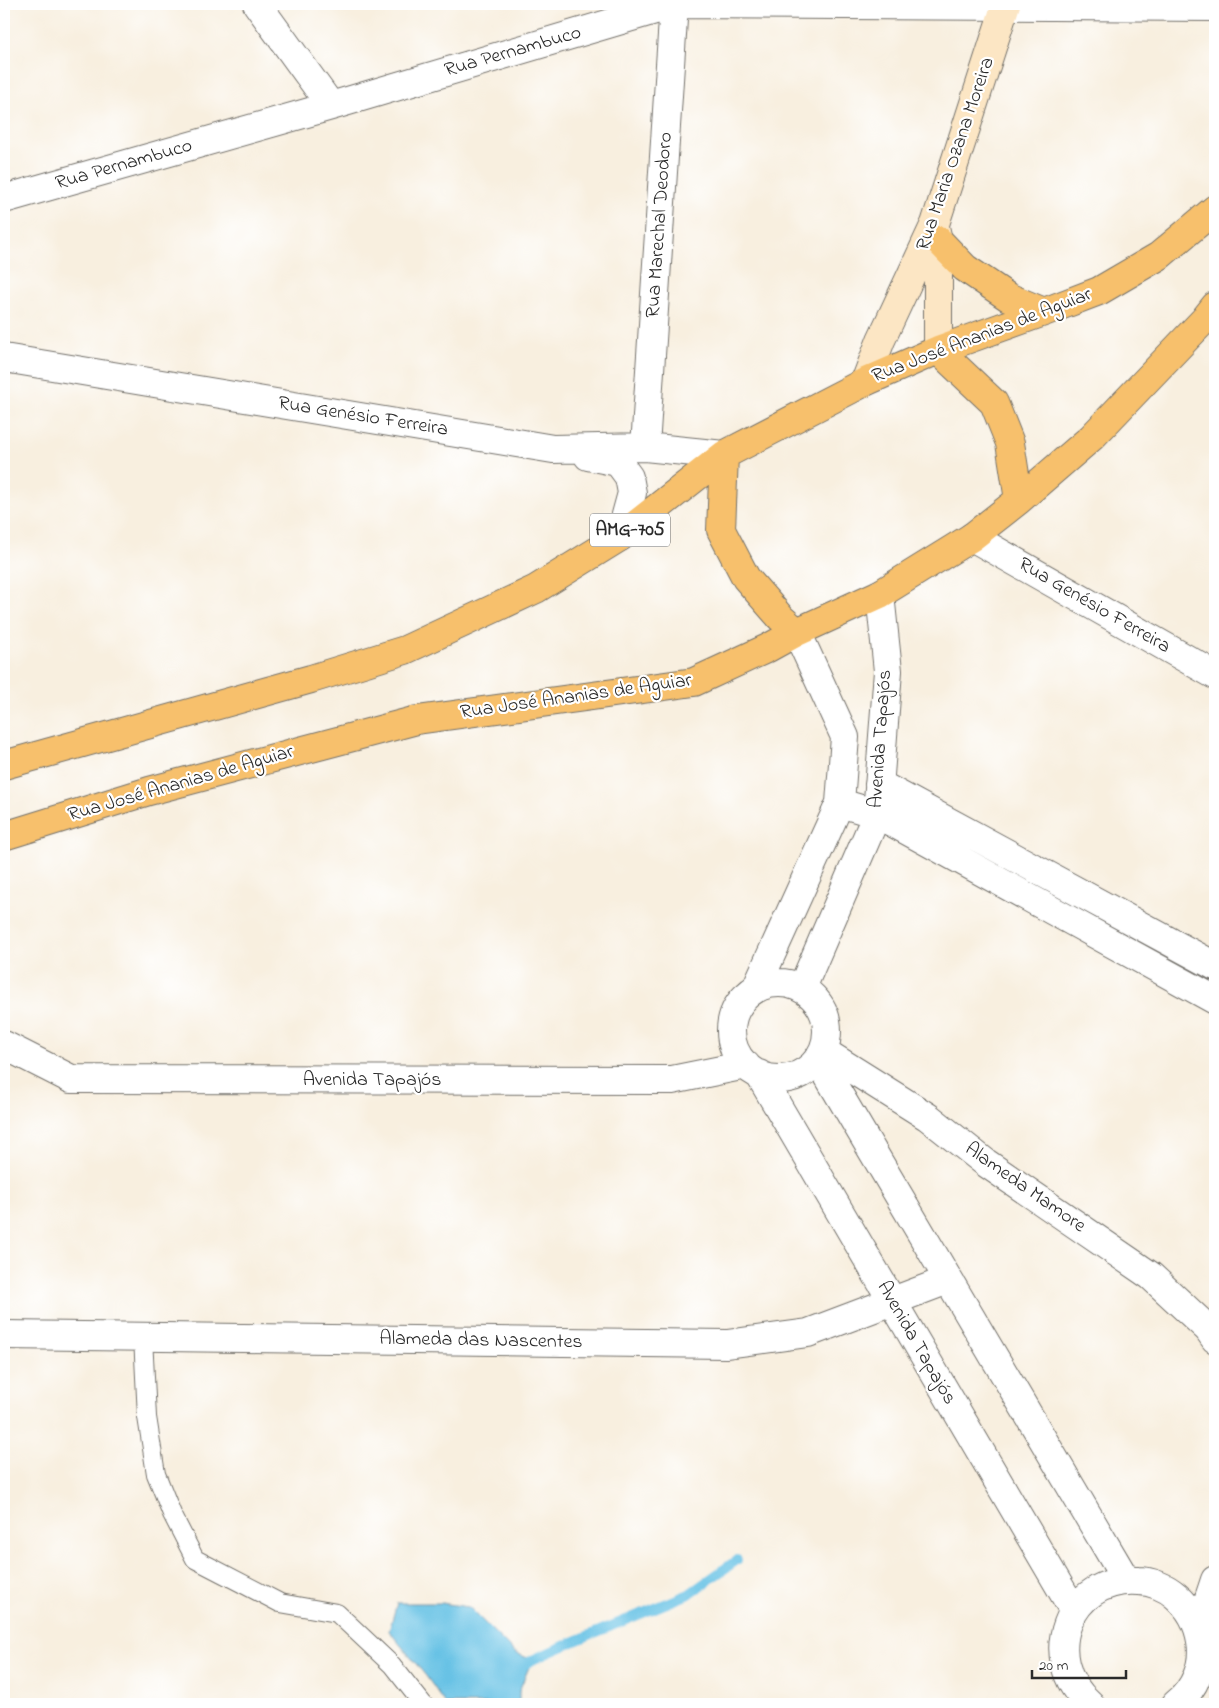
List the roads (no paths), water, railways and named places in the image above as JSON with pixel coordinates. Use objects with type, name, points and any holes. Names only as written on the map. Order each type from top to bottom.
[{"type":"main road","name":"Rua José Ananias de Aguiar","points":[[4,765],[311,679],[405,650],[536,589],[620,537],[724,455],[865,382],[938,350],[1099,291],[1159,256],[1215,209]]},
{"type":"main road","points":[[936,232],[965,268],[1008,297],[1044,312]]},
{"type":"main road","name":"Rua José Ananias de Aguiar","points":[[4,836],[149,791],[416,720],[694,682],[880,594],[972,537],[1019,500],[1092,437],[1204,320],[1215,306]]},
{"type":"main road","points":[[938,350],[994,403],[1010,443],[1019,500]]},
{"type":"main road","points":[[724,455],[721,530],[746,578],[781,618],[797,632]]},
{"type":"street","points":[[257,4],[331,106]]},
{"type":"street","name":"Rua Pernambuco","points":[[4,199],[331,106],[675,4],[1215,7]]},
{"type":"street","name":"Rua Marechal Deodoro","points":[[645,447],[675,4]]},
{"type":"street","name":"Rua Maria Ozana Moreira","points":[[865,382],[881,340],[936,232],[1006,5]]},
{"type":"street","points":[[936,232],[938,350]]},
{"type":"street","name":"Rua Genésio Ferreira","points":[[4,358],[552,449],[645,447],[724,455]]},
{"type":"street","points":[[552,449],[618,462],[629,477],[632,493],[620,537]]},
{"type":"street","name":"Rua Genésio Ferreira","points":[[972,537],[1215,676]]},
{"type":"street","name":"Avenida Tapajós","points":[[802,988],[877,814],[888,671],[880,594]]},
{"type":"street","name":"Avenida Tapajós","points":[[756,988],[840,803],[845,737],[797,632]]},
{"type":"street","points":[[879,784],[1215,966]]},
{"type":"street","points":[[840,803],[877,814],[1215,1000]]},
{"type":"street","points":[[771,983],[787,983],[802,988],[816,1000],[825,1016],[827,1034],[820,1055],[806,1070],[792,1077],[775,1079],[753,1070],[736,1052],[732,1038],[731,1024],[736,1010],[744,997],[756,988],[771,983]]},
{"type":"street","name":"Avenida Tapajós","points":[[4,1045],[71,1078],[672,1080],[753,1070],[892,1300],[1074,1611]]},
{"type":"street","points":[[820,1055],[948,1280],[1126,1580]]},
{"type":"street","name":"Alameda Mamore","points":[[820,1055],[928,1117],[986,1163],[1151,1276],[1208,1328],[1215,1339]]},
{"type":"street","name":"Alameda das Nascentes","points":[[4,1335],[727,1344],[808,1333],[948,1280]]},
{"type":"street","points":[[1081,1701],[1067,1674],[1062,1651],[1065,1630],[1074,1611],[1088,1595],[1106,1585],[1126,1580],[1147,1581],[1170,1590],[1188,1606],[1199,1628],[1203,1652],[1198,1675],[1184,1702]]},
{"type":"street","points":[[1199,1628],[1215,1580]]},
{"type":"lane","points":[[143,1336],[147,1417],[156,1474],[172,1514],[195,1559],[280,1603],[337,1613],[392,1664],[423,1704]]},
{"type":"water","points":[[397,1603],[441,1603],[469,1607],[514,1652],[532,1660],[519,1691],[519,1704],[446,1704],[389,1631]]},
{"type":"waterway","points":[[521,1667],[532,1660],[575,1641],[689,1594],[737,1560]]}]
